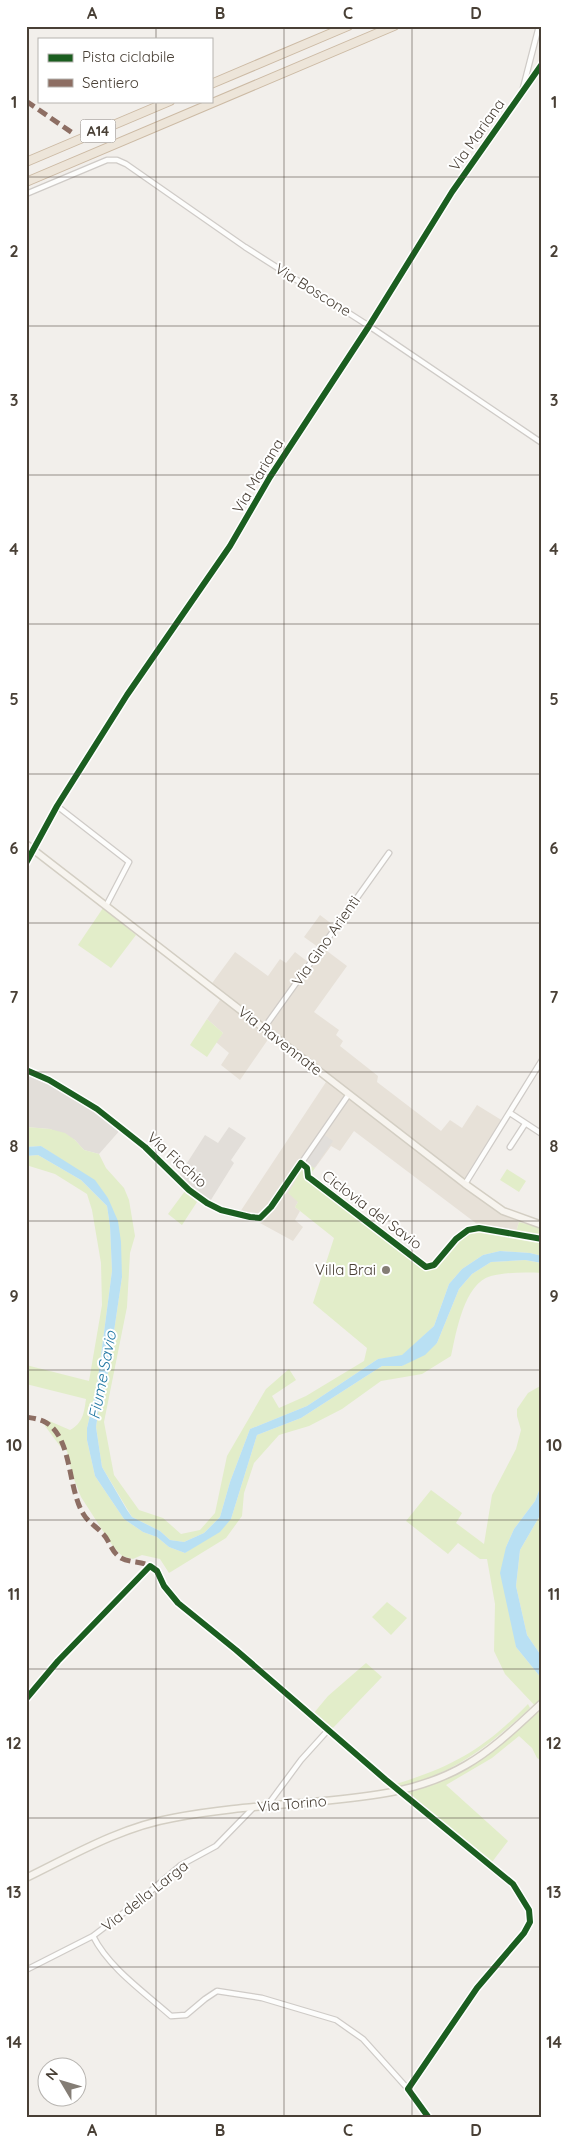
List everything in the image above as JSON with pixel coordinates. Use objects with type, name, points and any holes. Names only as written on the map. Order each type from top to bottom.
[{"type":"highway","points":[[212,84],[348,26]]},
{"type":"highway","name":"A14","points":[[26,182],[394,26]]},
{"type":"highway","name":"A14","points":[[26,162],[168,102]]},
{"type":"main road","name":"Via Ravennate","points":[[26,844],[466,1184],[503,1211],[542,1225]]},
{"type":"main road","name":"Via Torino","points":[[26,1878],[106,1839],[172,1818],[254,1807],[364,1797],[397,1792],[424,1785],[466,1766],[482,1755],[542,1703]]},
{"type":"street","name":"Via Mariana","points":[[522,92],[539,26]]},
{"type":"street","name":"Via Mariana","points":[[33,849],[57,806],[127,695],[230,546],[270,477],[369,326],[452,192],[542,64]]},
{"type":"street","name":"Via Boscone","points":[[26,194],[107,160],[117,160],[126,164],[245,247],[369,326],[542,443]]},
{"type":"street","points":[[57,806],[129,862],[106,906]]},
{"type":"street","points":[[26,863],[33,849]]},
{"type":"street","name":"Via Gino Arienti","points":[[264,1028],[389,853]]},
{"type":"street","points":[[466,1184],[542,1060]]},
{"type":"street","name":"Via Ficchio","points":[[26,1070],[71,1092],[109,1117],[145,1147],[189,1190],[207,1203],[221,1210],[255,1218],[264,1215],[271,1207],[348,1094]]},
{"type":"street","points":[[510,1113],[542,1134]]},
{"type":"street","points":[[510,1147],[525,1124]]},
{"type":"street","points":[[310,1713],[386,1780]]},
{"type":"street","points":[[267,1806],[301,1760],[328,1729]]},
{"type":"street","points":[[408,2090],[476,1988],[524,1933],[530,1922],[529,1910],[513,1884],[413,1801]]},
{"type":"street","name":"Via della Larga","points":[[26,1970],[93,1936],[139,1901],[181,1865],[216,1846],[254,1807]]},
{"type":"street","points":[[93,1936],[97,1944],[126,1978],[171,2016],[186,2015],[217,1991],[262,1998],[336,2020],[362,2039],[408,2090],[429,2118]]},
{"type":"shaded area","points":[[320,915],[337,928],[323,948],[347,966],[314,1012],[339,1030],[336,1035],[343,1041],[340,1046],[378,1076],[377,1082],[441,1131],[450,1120],[462,1128],[477,1105],[503,1121],[462,1186],[491,1207],[519,1222],[516,1232],[477,1224],[354,1131],[340,1151],[331,1146],[315,1168],[305,1162],[298,1202],[295,1207],[300,1211],[295,1220],[303,1227],[293,1241],[240,1212],[326,1082],[269,1038],[240,1080],[221,1065],[229,1053],[216,1042],[223,1033],[207,1019],[220,1000],[207,990],[235,952],[268,976],[280,959],[286,963],[295,952],[308,962],[318,947],[304,937]]},
{"type":"shaded area","points":[[26,1071],[71,1093],[121,1129],[99,1154],[84,1150],[75,1140],[50,1129],[26,1127]]},
{"type":"shaded area","points":[[229,1127],[246,1138],[231,1160],[234,1163],[209,1203],[178,1177],[205,1135],[218,1143]]},
{"type":"shaded area","points":[[323,1134],[333,1141],[314,1168],[304,1161]]},
{"type":"green space","points":[[103,908],[136,935],[111,968],[78,945]]},
{"type":"green space","points":[[207,1019],[223,1033],[207,1057],[190,1045]]},
{"type":"green space","points":[[26,1127],[50,1129],[65,1133],[84,1150],[99,1154],[106,1168],[124,1188],[129,1200],[135,1236],[130,1253],[127,1307],[104,1422],[114,1475],[139,1510],[163,1518],[181,1534],[200,1530],[215,1513],[227,1456],[266,1389],[289,1369],[296,1380],[272,1396],[279,1408],[306,1396],[364,1361],[367,1348],[313,1303],[334,1238],[295,1207],[298,1202],[288,1193],[305,1161],[315,1168],[312,1172],[313,1179],[426,1265],[433,1264],[457,1234],[476,1224],[516,1232],[519,1222],[542,1228],[542,1256],[530,1253],[500,1251],[483,1255],[462,1269],[449,1284],[434,1326],[402,1356],[378,1359],[307,1406],[250,1429],[230,1482],[220,1517],[204,1533],[184,1542],[170,1540],[160,1531],[132,1517],[102,1467],[96,1427],[99,1407],[107,1379],[122,1277],[108,1198],[74,1168],[41,1146],[26,1147]]},
{"type":"green space","points":[[38,1155],[81,1180],[107,1206],[112,1271],[97,1386],[87,1428],[87,1440],[95,1476],[124,1519],[143,1532],[157,1537],[169,1547],[185,1553],[231,1519],[257,1435],[301,1418],[382,1366],[402,1366],[437,1343],[459,1289],[472,1274],[491,1262],[525,1260],[541,1263],[542,1273],[503,1274],[491,1276],[482,1281],[474,1288],[463,1310],[451,1356],[422,1374],[381,1381],[342,1409],[309,1426],[279,1435],[254,1463],[244,1493],[242,1516],[226,1538],[169,1573],[160,1559],[142,1555],[133,1559],[122,1556],[112,1545],[81,1497],[72,1474],[67,1451],[60,1446],[45,1426],[47,1420],[70,1430],[78,1424],[82,1417],[86,1399],[26,1384],[26,1365],[89,1381],[102,1305],[101,1263],[92,1210],[87,1194],[55,1174],[26,1165],[26,1156]]},
{"type":"green space","points":[[507,1169],[526,1181],[519,1192],[500,1180]]},
{"type":"green space","points":[[185,1191],[197,1202],[182,1225],[168,1214]]},
{"type":"green space","points":[[542,1385],[542,1483],[535,1501],[514,1529],[506,1547],[516,1647],[542,1679],[542,1761],[537,1758],[532,1748],[519,1736],[492,1758],[446,1785],[508,1841],[492,1862],[447,1828],[406,1793],[435,1784],[480,1760],[539,1710],[505,1674],[494,1651],[495,1604],[487,1559],[480,1559],[458,1543],[448,1554],[406,1521],[431,1490],[462,1513],[456,1523],[484,1544],[492,1495],[516,1449],[521,1430],[517,1409],[528,1393]]},
{"type":"green space","points":[[542,1512],[542,1657],[527,1635],[516,1586],[520,1550]]},
{"type":"green space","points":[[387,1602],[407,1618],[391,1635],[372,1617]]},
{"type":"green space","points":[[366,1663],[382,1677],[332,1729],[313,1714],[328,1696]]},
{"type":"green space","points":[[528,1704],[530,1708],[515,1722],[485,1746],[454,1766],[420,1781],[400,1787],[396,1784],[435,1770],[468,1754],[498,1733]]},
{"type":"water","name":"Fiume Savio","points":[[41,1146],[95,1180],[108,1198],[118,1221],[122,1277],[107,1379],[99,1407],[96,1427],[102,1467],[132,1517],[160,1531],[170,1540],[184,1542],[204,1533],[220,1517],[230,1482],[250,1429],[307,1406],[378,1359],[402,1355],[434,1326],[449,1284],[462,1269],[483,1255],[500,1251],[530,1253],[542,1256],[542,1263],[525,1260],[491,1262],[472,1274],[459,1289],[437,1343],[425,1355],[402,1366],[382,1366],[301,1418],[257,1435],[231,1519],[220,1532],[185,1553],[169,1547],[157,1537],[143,1532],[124,1519],[95,1476],[87,1440],[87,1428],[97,1386],[112,1271],[107,1206],[81,1180],[38,1155],[26,1156],[26,1147]]},
{"type":"water","points":[[542,1483],[542,1512],[520,1550],[516,1586],[527,1635],[542,1657],[542,1679],[516,1647],[500,1573],[506,1547],[514,1529],[535,1501]]},
{"type":"tunnel","points":[[386,1780],[413,1801]]},
{"type":"marked path","points":[[26,101],[74,134]]},
{"type":"marked path","points":[[26,1417],[45,1422],[54,1429],[61,1439],[75,1492],[84,1515],[101,1532],[115,1553],[125,1560],[150,1566]]},
{"type":"cycle path","points":[[26,863],[57,806],[127,695],[230,546],[270,477],[369,326],[452,192],[542,64]]},
{"type":"cycle path","name":"Ciclovia del Savio","points":[[26,1070],[49,1080],[97,1109],[145,1147],[189,1190],[221,1210],[260,1218],[271,1207],[301,1163],[307,1168],[308,1177],[426,1267],[434,1265],[456,1239],[468,1230],[479,1228],[542,1239]]},
{"type":"cycle path","points":[[26,1699],[58,1661],[150,1566],[157,1571],[164,1586],[178,1603],[236,1650],[386,1780],[513,1884],[529,1910],[530,1922],[524,1933],[477,1988],[408,2089],[429,2118]]},
{"type":"place","name":"Villa Brai","points":[[386,1270]]}]
